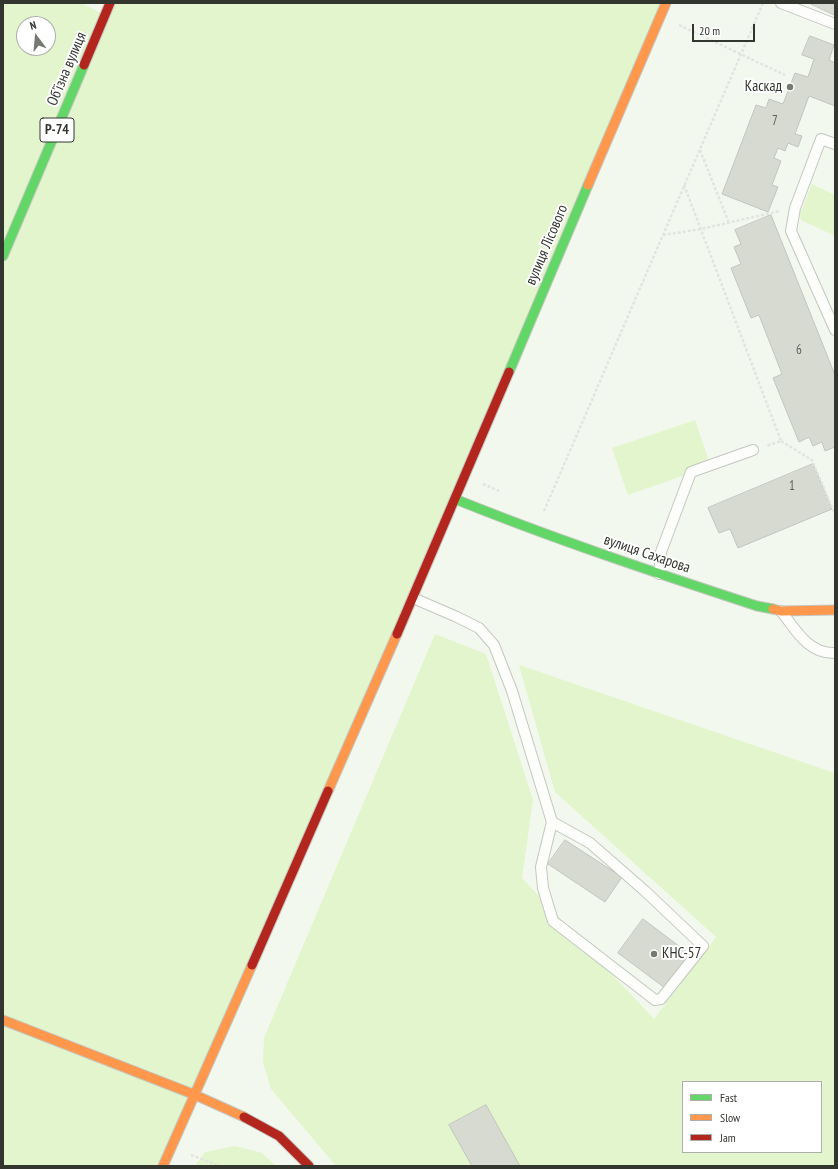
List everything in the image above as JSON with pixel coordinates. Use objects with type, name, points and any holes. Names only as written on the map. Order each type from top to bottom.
[{"type":"street","name":"Обʼїзна вулиця","points":[[3,256],[110,3]]},
{"type":"street","name":"вулиця Лісового","points":[[163,1166],[193,1094],[413,598],[666,3]]},
{"type":"street","name":"вулиця Сахарова","points":[[455,499],[659,574],[757,606],[781,611],[835,610]]},
{"type":"street","points":[[3,1020],[193,1094],[248,1119],[279,1136],[309,1166]]},
{"type":"lane","points":[[781,3],[835,24]]},
{"type":"lane","points":[[835,144],[821,139],[795,208],[791,231],[835,330]]},
{"type":"lane","points":[[659,574],[661,552],[691,472],[752,450]]},
{"type":"lane","points":[[413,598],[458,617],[479,628],[494,645],[512,691],[552,822],[541,867],[543,888],[553,921],[656,1000],[661,999],[703,946],[645,891],[590,843],[552,822]]},
{"type":"lane","points":[[781,611],[808,645],[827,654],[835,653]]},
{"type":"path","points":[[551,513],[543,510],[763,3]]},
{"type":"path","points":[[660,16],[785,75]]},
{"type":"path","points":[[700,149],[729,223]]},
{"type":"path","points":[[684,185],[780,441],[812,460],[835,514]]},
{"type":"path","points":[[663,235],[701,229],[795,208]]},
{"type":"path","points":[[752,450],[780,441]]},
{"type":"path","points":[[171,1147],[220,1166]]},
{"type":"green space","points":[[3,3],[81,3],[105,15],[110,3],[666,3],[163,1166],[3,1166]]},
{"type":"green space","points":[[812,184],[835,195],[835,236],[801,220],[800,214]]},
{"type":"green space","points":[[695,420],[709,461],[686,469],[685,475],[628,495],[612,448]]},
{"type":"green space","points":[[435,634],[486,654],[533,800],[522,878],[654,1019],[716,937],[555,792],[519,665],[835,773],[835,1166],[336,1166],[271,1089],[263,1062],[264,1038]]},
{"type":"green space","points":[[235,1146],[262,1153],[276,1166],[195,1166],[205,1152]]},
{"type":"building","points":[[809,3],[835,3],[835,15]]},
{"type":"building","points":[[810,36],[834,45],[829,60],[835,63],[835,106],[809,96],[795,134],[802,136],[798,147],[788,143],[785,151],[778,148],[774,158],[781,161],[772,185],[778,187],[768,212],[722,194],[756,105],[766,108],[769,99],[783,104],[795,73],[808,77],[814,59],[802,55]]},
{"type":"building","points":[[771,215],[835,375],[835,447],[825,451],[822,442],[813,446],[809,437],[799,442],[773,378],[782,374],[759,315],[751,318],[731,268],[741,264],[734,247],[741,244],[735,230]]},
{"type":"building","points":[[813,464],[832,509],[738,548],[730,529],[719,533],[708,508]]},
{"type":"building","points":[[565,840],[622,877],[605,902],[548,864]]},
{"type":"building","name":"КНС-57","points":[[643,919],[691,955],[665,988],[618,953]]},
{"type":"building","points":[[486,1105],[520,1166],[472,1166],[449,1125]]},
{"type":"traffic: fast","points":[[3,256],[84,65]]},
{"type":"traffic: fast","points":[[509,372],[588,185]]},
{"type":"traffic: fast","points":[[455,499],[605,555],[757,606],[773,609]]},
{"type":"traffic: slow","points":[[588,185],[666,3]]},
{"type":"traffic: slow","points":[[773,609],[781,611],[835,610]]},
{"type":"traffic: slow","points":[[328,791],[397,634]]},
{"type":"traffic: slow","points":[[163,1166],[252,965]]},
{"type":"traffic: slow","points":[[3,1020],[193,1094],[244,1117]]},
{"type":"traffic: jam","points":[[84,65],[110,3]]},
{"type":"traffic: jam","points":[[397,634],[509,372]]},
{"type":"traffic: jam","points":[[252,965],[328,791]]},
{"type":"traffic: jam","points":[[244,1117],[279,1136],[309,1166]]},
{"type":"place","name":"Каскад","points":[[790,87]]},
{"type":"place","name":"КНС-57","points":[[654,954]]}]
